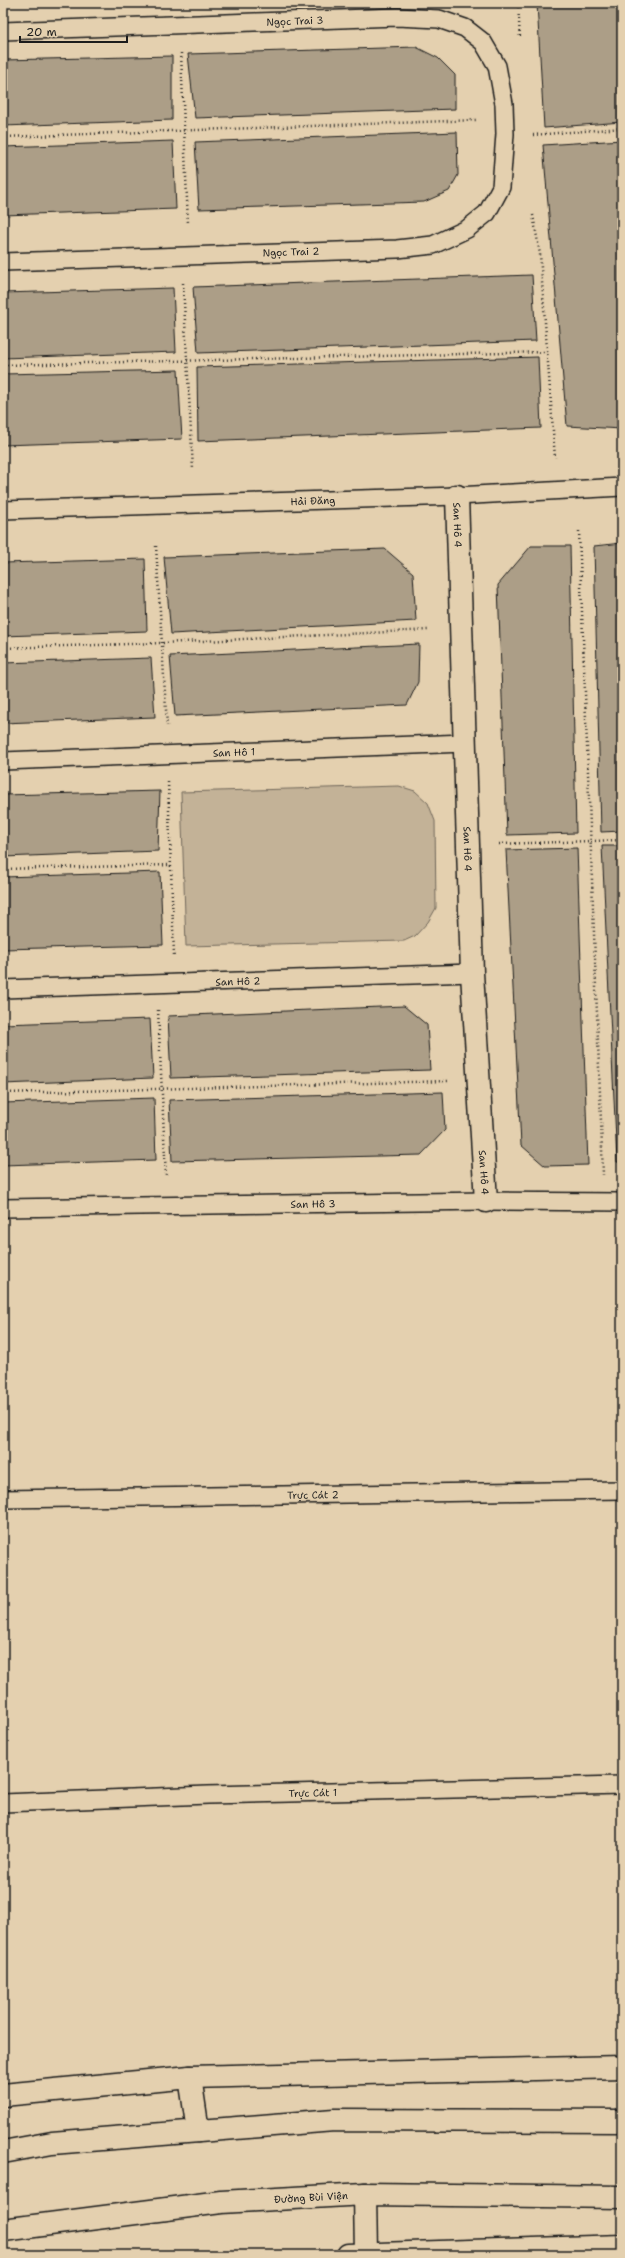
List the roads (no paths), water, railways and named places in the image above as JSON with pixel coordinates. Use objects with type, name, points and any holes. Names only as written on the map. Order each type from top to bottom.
[{"type":"main road","name":"San Hô 4","points":[[457,496],[472,974],[486,1201]]},
{"type":"main road","points":[[3,2096],[190,2077],[622,2067]]},
{"type":"main road","points":[[190,2077],[198,2131]]},
{"type":"main road","points":[[3,2152],[52,2143],[334,2120],[622,2121]]},
{"type":"main road","points":[[364,2194],[357,2254],[622,2246]]},
{"type":"main road","name":"Đường Bùi Viện","points":[[3,2230],[80,2218],[221,2202],[364,2194],[622,2196]]},
{"type":"lane","name":"Ngọc Trai 3","points":[[3,31],[397,17],[439,19],[465,28],[477,37],[483,42],[497,66],[504,104],[505,134]]},
{"type":"lane","name":"Ngọc Trai 2","points":[[3,262],[397,249],[433,245],[467,229],[487,213],[501,187],[505,134]]},
{"type":"lane","name":"Hải Đăng","points":[[3,510],[457,496],[622,488]]},
{"type":"lane","name":"San Hô 1","points":[[3,760],[465,743]]},
{"type":"lane","name":"San Hô 2","points":[[3,989],[472,974]]},
{"type":"lane","name":"San Hô 3","points":[[3,1208],[486,1201],[622,1202]]},
{"type":"lane","name":"Trực Cát 2","points":[[3,1499],[622,1490]]},
{"type":"lane","name":"Trực Cát 1","points":[[3,1803],[208,1795],[622,1785]]}]
